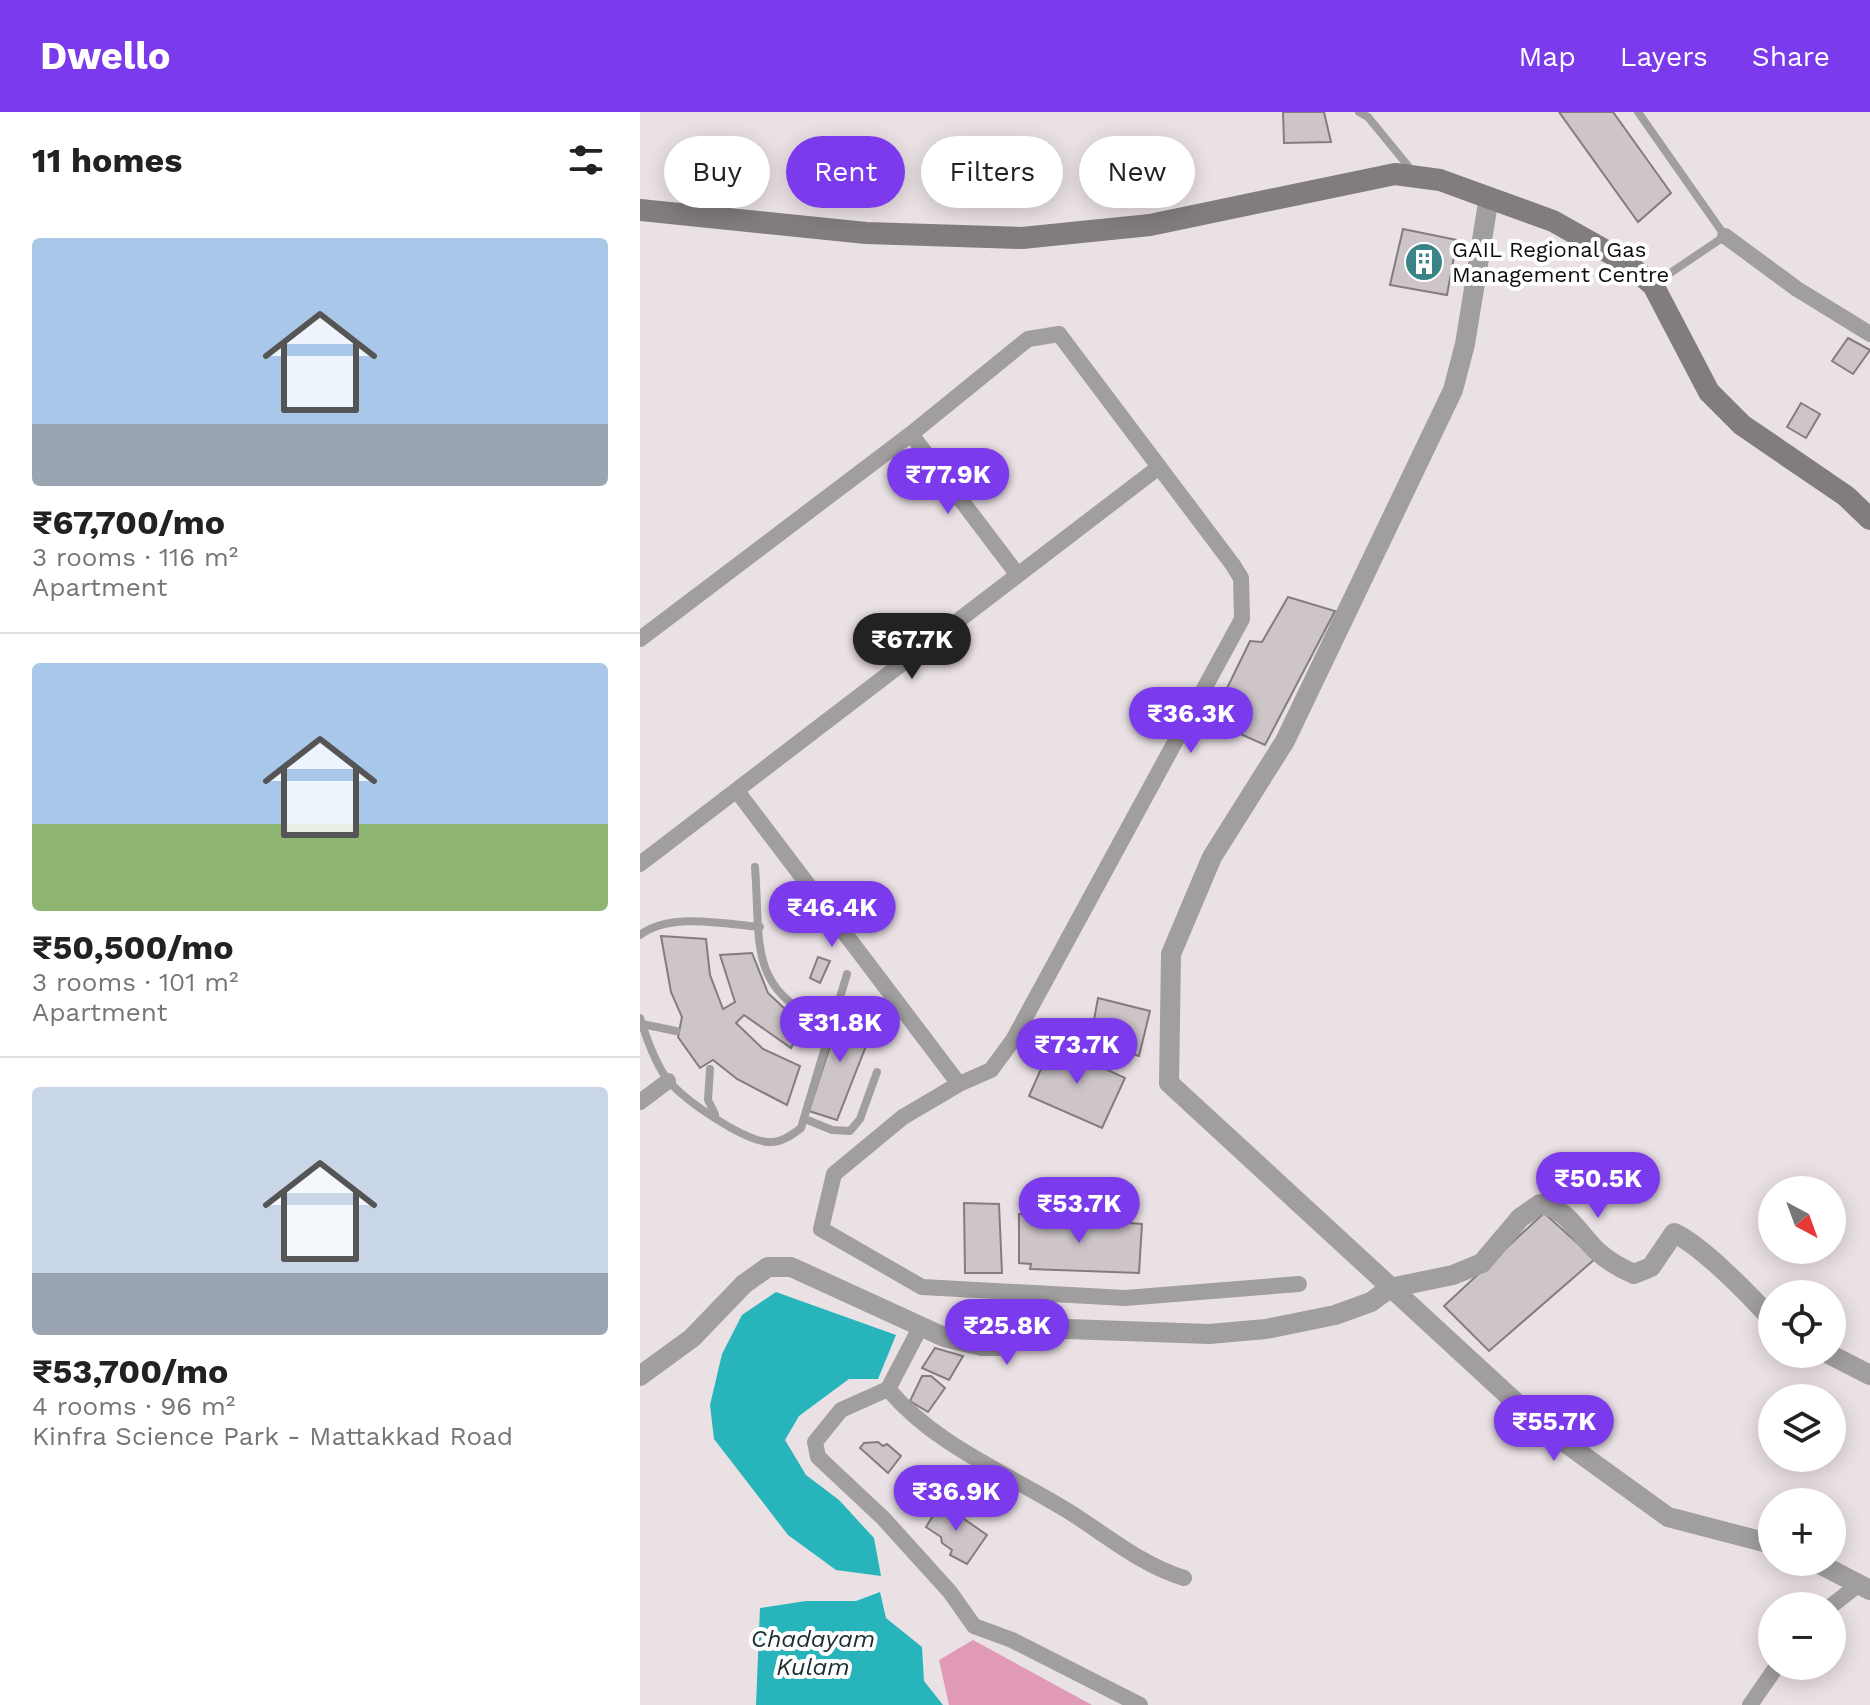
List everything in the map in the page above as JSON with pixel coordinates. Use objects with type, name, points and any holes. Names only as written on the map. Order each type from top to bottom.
[{"type":"main road","points":[[640,210],[866,233],[1022,238],[1150,225],[1353,181],[1395,174],[1416,176],[1489,197],[1553,221],[1624,261],[1653,285],[1709,392],[1742,425],[1846,496],[1870,519]]},
{"type":"street","points":[[1489,197],[1465,344],[1453,390],[1285,741],[1212,857],[1171,954],[1169,1083],[1538,1423],[1668,1517],[1758,1540]]},
{"type":"street","points":[[1725,236],[1797,289],[1870,334]]},
{"type":"street","points":[[640,639],[911,434],[1028,339],[1059,334],[1241,578],[1242,619],[1013,1040],[991,1070],[959,1084],[903,1117],[834,1174],[821,1229],[922,1287],[1125,1298],[1299,1284]]},
{"type":"street","points":[[911,434],[1017,574]]},
{"type":"street","points":[[641,861],[737,791],[1159,467]]},
{"type":"street","points":[[737,791],[959,1084]]},
{"type":"street","points":[[640,1102],[668,1081]]},
{"type":"street","points":[[640,1376],[692,1338],[744,1284],[768,1267],[791,1267],[944,1337],[982,1346],[1003,1346],[1039,1328],[1079,1332],[1238,1332],[1335,1315],[1371,1302],[1390,1288],[1453,1275],[1482,1263],[1520,1218],[1540,1204],[1553,1205],[1596,1250],[1615,1266],[1634,1274],[1651,1267],[1674,1233],[1686,1238],[1758,1304]]},
{"type":"street","points":[[921,1326],[888,1389],[841,1410],[815,1442],[818,1457],[883,1518],[950,1592],[974,1626],[1012,1640],[1140,1705]]},
{"type":"street","points":[[1846,1363],[1870,1375]]},
{"type":"street","points":[[888,1389],[907,1412],[941,1439],[1064,1508],[1133,1553],[1184,1578]]},
{"type":"street","points":[[1843,1576],[1864,1587]]},
{"type":"street","points":[[1846,1597],[1864,1587]]},
{"type":"street","points":[[1750,1705],[1767,1680]]},
{"type":"lane","points":[[1359,112],[1368,117],[1416,176]]},
{"type":"lane","points":[[1638,112],[1725,236],[1653,285]]},
{"type":"lane","points":[[755,867],[763,963],[774,988],[790,1005],[831,1026]]},
{"type":"lane","points":[[640,935],[653,925],[673,923],[760,927]]},
{"type":"lane","points":[[641,1021],[668,1081],[717,1119],[748,1137],[770,1142],[789,1137],[801,1128],[847,974]]},
{"type":"lane","points":[[641,1021],[676,1031]]},
{"type":"lane","points":[[710,1069],[708,1100],[717,1119]]},
{"type":"lane","points":[[805,1119],[832,1130],[850,1131],[860,1119],[877,1072]]},
{"type":"shaded area","points":[[973,1640],[1092,1705],[949,1705],[939,1660]]},
{"type":"water","points":[[776,1292],[896,1335],[878,1379],[849,1379],[799,1416],[785,1440],[806,1475],[839,1500],[874,1538],[881,1576],[836,1570],[788,1535],[714,1439],[710,1405],[722,1354],[742,1315]]},
{"type":"water","name":"Chadayam Kulam","points":[[880,1592],[886,1618],[922,1647],[924,1681],[943,1705],[756,1705],[760,1608],[806,1601],[856,1601]]},
{"type":"building","points":[[1283,112],[1324,112],[1331,142],[1284,143]]},
{"type":"building","points":[[1559,112],[1613,112],[1671,193],[1638,222]]},
{"type":"building","name":"GAIL Regional Gas Management Centre","points":[[1403,229],[1457,240],[1447,295],[1390,285]]},
{"type":"building","points":[[1848,338],[1870,350],[1853,374],[1832,361]]},
{"type":"building","points":[[1801,403],[1820,414],[1806,438],[1787,427]]},
{"type":"building","points":[[1288,597],[1335,611],[1265,745],[1211,721],[1250,641],[1262,642]]},
{"type":"building","points":[[661,936],[706,939],[710,975],[723,1009],[735,1002],[720,955],[752,953],[768,993],[785,1009],[805,1021],[791,1048],[744,1015],[736,1023],[763,1049],[800,1066],[787,1105],[737,1079],[713,1060],[700,1068],[678,1037],[682,1017],[671,992]]},
{"type":"building","points":[[818,957],[830,961],[820,983],[810,978]]},
{"type":"building","points":[[1098,998],[1150,1011],[1139,1056],[1090,1042]]},
{"type":"building","points":[[844,1003],[867,1011],[858,1044],[866,1046],[837,1120],[809,1111]]},
{"type":"building","points":[[1052,1044],[1125,1078],[1102,1128],[1029,1096]]},
{"type":"building","points":[[964,1203],[999,1204],[1002,1273],[965,1273]]},
{"type":"building","points":[[1544,1213],[1595,1259],[1489,1351],[1444,1306]]},
{"type":"building","points":[[1019,1214],[1142,1224],[1139,1273],[1030,1269],[1031,1264],[1019,1263]]},
{"type":"building","points":[[935,1348],[963,1356],[949,1380],[922,1368]]},
{"type":"building","points":[[922,1376],[931,1376],[945,1388],[928,1412],[910,1401]]},
{"type":"building","points":[[878,1442],[883,1446],[887,1444],[901,1456],[888,1473],[860,1448],[864,1443]]},
{"type":"building","points":[[941,1503],[987,1535],[967,1564],[950,1555],[952,1550],[942,1543],[941,1537],[926,1527]]},
{"type":"place","name":"GAIL Regional Gas Management Centre","points":[[1424,262]]}]
